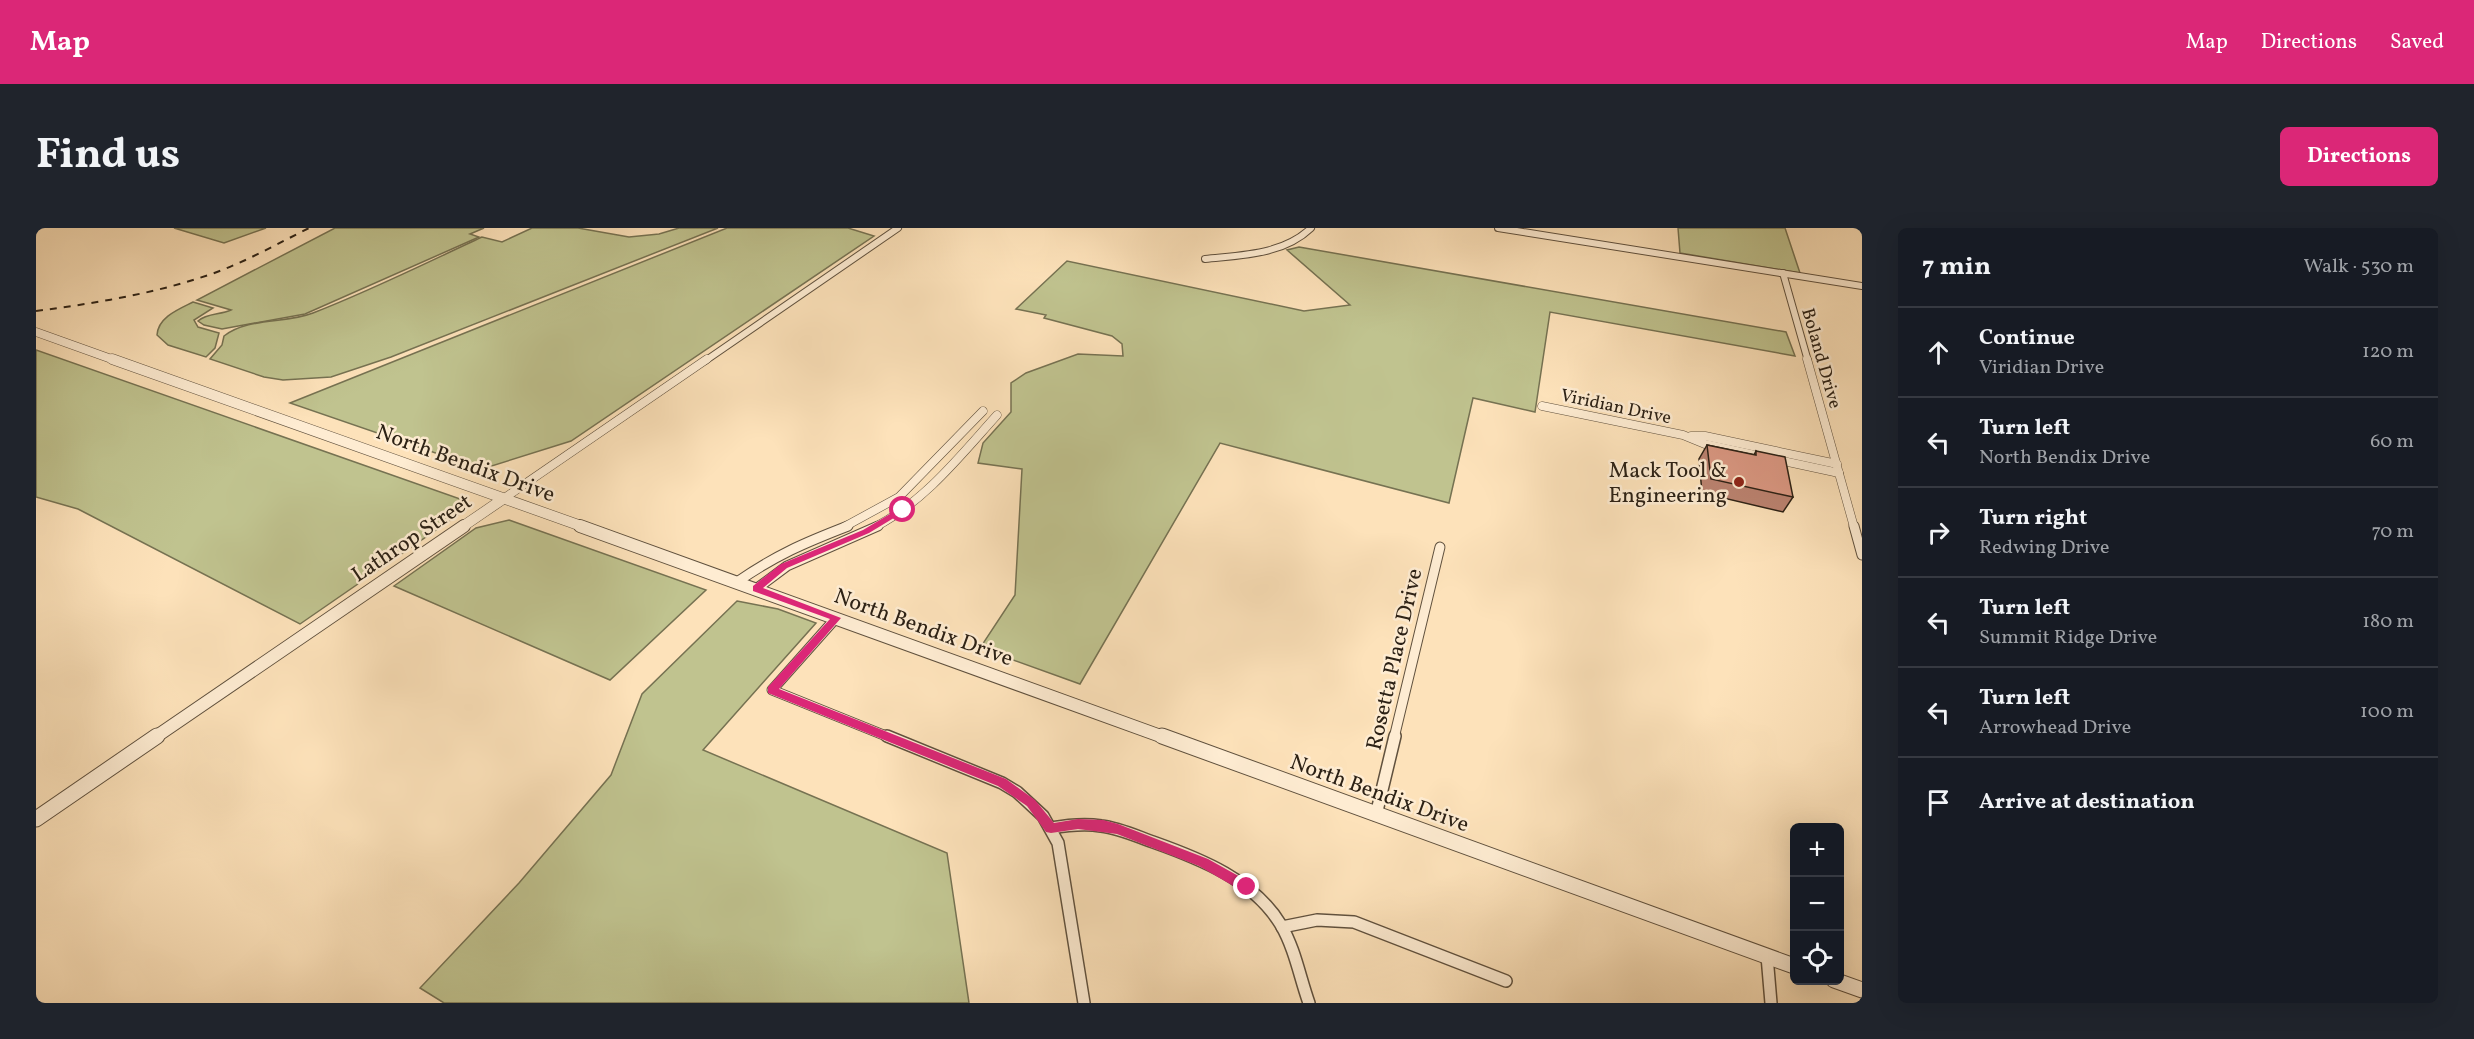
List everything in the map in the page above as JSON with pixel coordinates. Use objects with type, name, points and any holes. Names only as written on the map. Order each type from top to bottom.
[{"type":"street","name":"Lathrop Street","points":[[36,819],[898,228]]},
{"type":"street","points":[[1205,259],[1278,247],[1302,238],[1311,228]]},
{"type":"street","points":[[1498,228],[1862,286]]},
{"type":"street","name":"Boland Drive","points":[[1783,273],[1862,555]]},
{"type":"street","name":"North Bendix Drive","points":[[36,332],[737,582],[1790,965]]},
{"type":"street","name":"Viridian Drive","points":[[1542,406],[1683,435],[1705,436],[1836,464]]},
{"type":"street","points":[[737,582],[783,553],[855,523],[899,497],[983,411]]},
{"type":"street","points":[[756,589],[784,566],[866,531],[903,510],[931,486],[997,415]]},
{"type":"street","name":"Viridian Drive","points":[[1683,435],[1705,444],[1839,473]]},
{"type":"street","name":"Rosetta Place Drive","points":[[1376,814],[1440,547]]},
{"type":"street","points":[[836,618],[772,690],[1002,783],[1031,803],[1051,828],[1061,857],[1084,1003]]},
{"type":"street","points":[[1051,828],[1078,824],[1103,825],[1204,862],[1247,887],[1262,900],[1282,927],[1309,1003]]},
{"type":"street","points":[[1282,927],[1317,920],[1354,922],[1506,981]]},
{"type":"street","points":[[1767,956],[1771,1003]]},
{"type":"street","points":[[1844,984],[1862,990]]},
{"type":"green space","points":[[174,228],[266,228],[224,243]]},
{"type":"green space","points":[[335,228],[484,228],[470,234],[479,237],[305,314],[222,329],[204,325],[198,321],[231,310],[197,300]]},
{"type":"green space","points":[[532,228],[578,228],[629,237],[659,234],[679,228],[718,228],[391,357],[331,377],[283,380],[264,377],[210,359],[222,345],[224,336],[234,330],[256,323],[291,319],[313,313],[482,237],[502,242]]},
{"type":"green space","points":[[727,228],[848,228],[874,236],[571,441],[482,469],[290,403]]},
{"type":"green space","points":[[1678,228],[1785,228],[1800,273],[1680,253]]},
{"type":"green space","points":[[1299,247],[1786,332],[1795,356],[1550,312],[1535,412],[1473,398],[1449,503],[1220,443],[1080,684],[980,648],[1015,595],[1022,469],[978,463],[983,443],[1011,412],[1011,383],[1026,373],[1078,354],[1123,356],[1122,344],[1112,336],[1044,318],[1046,315],[1016,309],[1067,261],[1304,311],[1350,305],[1287,250]]},
{"type":"green space","points":[[193,302],[213,308],[194,320],[198,327],[219,333],[215,348],[206,357],[168,345],[157,335],[165,318]]},
{"type":"green space","points":[[36,350],[463,500],[462,512],[300,624],[78,509],[36,497]]},
{"type":"green space","points":[[509,520],[706,590],[610,680],[394,586],[476,528]]},
{"type":"green space","points":[[737,601],[778,609],[816,623],[703,750],[947,853],[969,1003],[444,1003],[420,988],[519,883],[611,775],[642,694]]},
{"type":"building","points":[[1707,445],[1756,455],[1756,451],[1785,457],[1793,497],[1711,479]]},
{"type":"railway","points":[[36,311],[173,286],[241,262],[309,228]]},
{"type":"place","name":"Mack Tool & Engineering","points":[[1739,482]]},
{"type":"route","points":[[903,510],[866,531],[802,556],[784,566],[756,589],[836,618],[772,690],[1002,783],[1031,803],[1051,828],[1078,824],[1103,825],[1118,829],[1204,862],[1230,875],[1247,887]]}]
